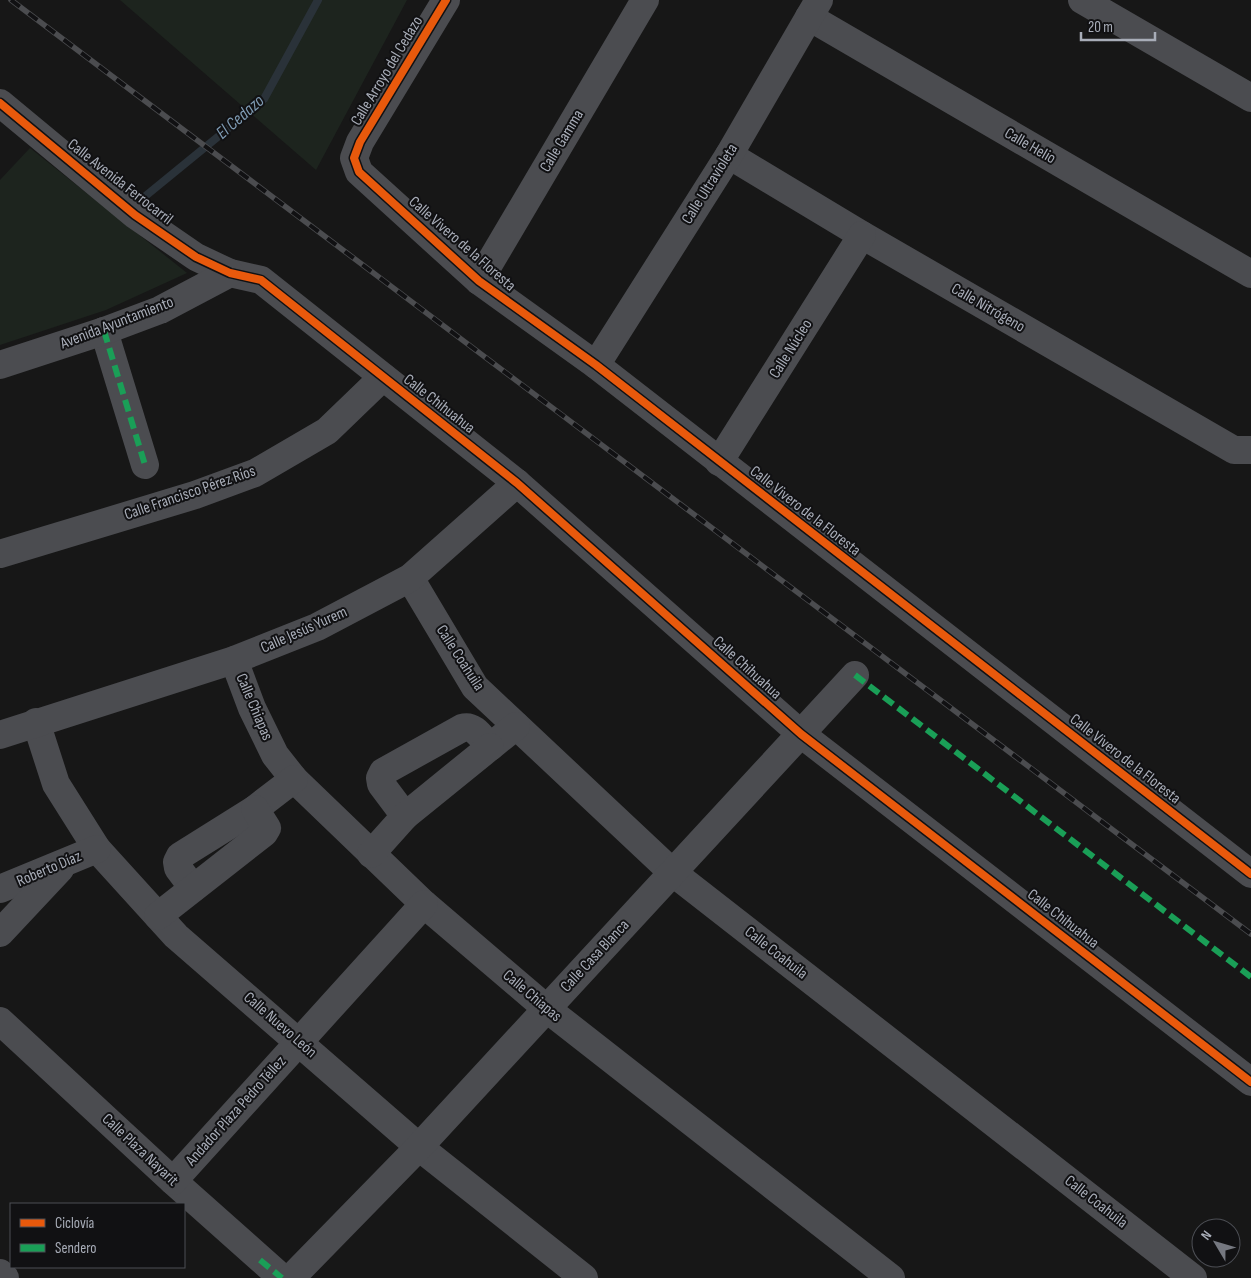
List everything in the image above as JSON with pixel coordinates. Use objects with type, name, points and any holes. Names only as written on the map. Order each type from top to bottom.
[{"type":"street","name":"Calle Arroyo del Cedazo","points":[[354,158],[360,142],[446,0]]},
{"type":"street","name":"Calle Gamma","points":[[479,281],[645,0]]},
{"type":"street","points":[[1082,0],[1251,98]]},
{"type":"street","name":"Calle Ultravioleta","points":[[596,365],[729,156],[814,8]]},
{"type":"street","name":"Calle Helio","points":[[814,8],[1251,274]]},
{"type":"street","name":"Calle Avenida Ferrocarril","points":[[0,103],[135,215],[196,257],[230,273]]},
{"type":"street","name":"Calle Nitrógeno","points":[[729,156],[1234,450],[1251,450]]},
{"type":"street","name":"Calle Vivero de la Floresta","points":[[354,158],[359,172],[479,281],[596,365],[1251,874]]},
{"type":"street","name":"Calle Núcleo","points":[[719,462],[862,235]]},
{"type":"street","name":"Avenida Ayuntamiento","points":[[0,365],[104,331],[160,310],[230,273]]},
{"type":"street","name":"Calle Chihuahua","points":[[230,273],[261,280],[517,483],[800,734],[1251,1082]]},
{"type":"street","points":[[104,331],[145,465]]},
{"type":"street","name":"Calle Francisco Pérez Ríos","points":[[0,554],[195,495],[255,473],[327,431],[383,377]]},
{"type":"street","name":"Calle Jesús Yurem","points":[[0,735],[234,660],[317,627],[410,578],[517,483]]},
{"type":"street","name":"Calle Coahuila","points":[[410,578],[475,687],[672,872],[1193,1278]]},
{"type":"street","name":"Calle Chiapas","points":[[234,660],[252,708],[275,755],[294,780],[424,904],[547,1009],[891,1278]]},
{"type":"street","name":"Calle Casa Blanca","points":[[290,1278],[419,1147],[855,676]]},
{"type":"street","name":"Calle Nuevo León","points":[[36,722],[56,784],[97,849],[176,936],[419,1147],[584,1278]]},
{"type":"street","points":[[406,816],[381,784],[380,778],[383,772],[468,726],[473,728],[490,747]]},
{"type":"street","points":[[371,854],[406,816],[516,726]]},
{"type":"street","points":[[158,916],[264,834],[268,828],[255,810],[294,780]]},
{"type":"street","name":"Roberto Díaz","points":[[0,889],[97,849]]},
{"type":"street","points":[[0,933],[66,862]]},
{"type":"street","name":"Andador Plaza Pedro Téllez","points":[[173,1180],[424,904]]},
{"type":"street","name":"Calle Plaza Nayarit","points":[[0,1021],[260,1260],[282,1278]]},
{"type":"street","points":[[0,1273],[5,1278]]},
{"type":"shaded area","points":[[120,0],[407,0],[316,170]]},
{"type":"shaded area","points":[[30,148],[187,273],[106,310],[0,345],[0,180]]},
{"type":"waterway","name":"El Cedazo","points":[[132,207],[264,99],[318,0]]},
{"type":"railway","points":[[11,0],[1251,934]]},
{"type":"marked path","points":[[104,331],[145,465]]},
{"type":"marked path","points":[[855,675],[1251,977]]},
{"type":"marked path","points":[[260,1260],[282,1278]]},
{"type":"cycle path","points":[[446,0],[360,142],[354,158],[359,172],[479,281],[596,365],[1251,874]]},
{"type":"cycle path","points":[[0,103],[135,215],[196,257],[230,273],[261,280],[517,483],[801,734],[1251,1082]]}]
